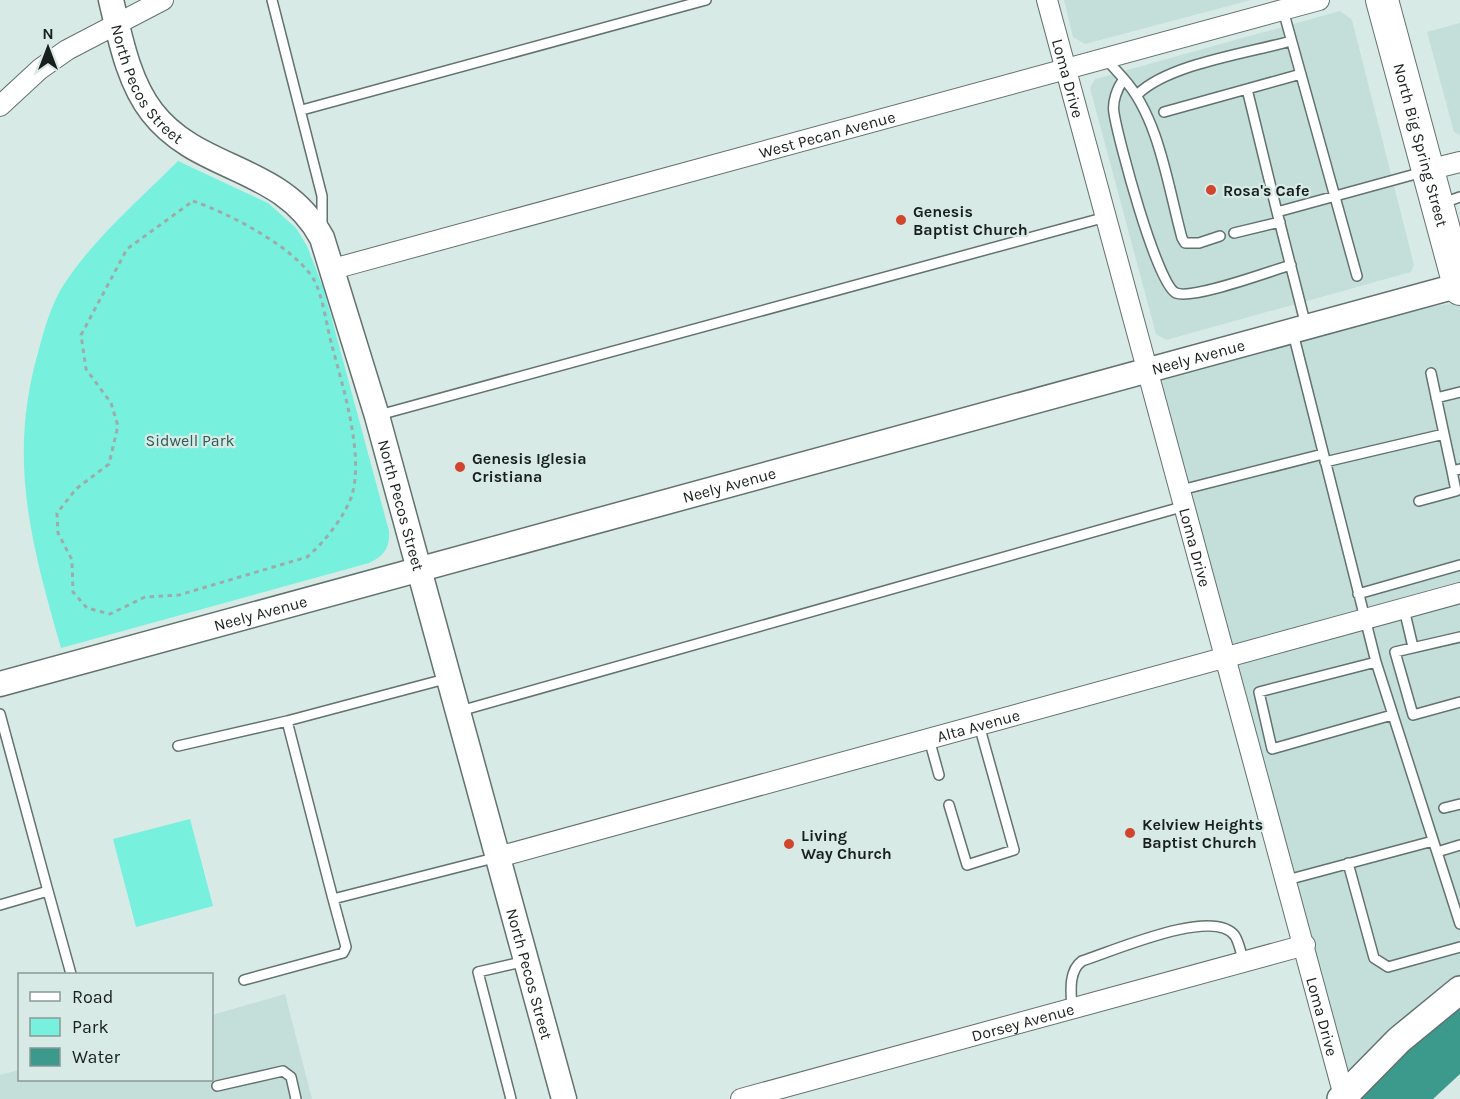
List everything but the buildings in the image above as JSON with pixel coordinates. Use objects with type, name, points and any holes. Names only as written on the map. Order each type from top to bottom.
[{"type":"highway","name":"North Big Spring Street","points":[[1382,0],[1428,170],[1449,201],[1458,276]]},
{"type":"main road","points":[[1343,1097],[1399,1040],[1460,990]]},
{"type":"street","points":[[0,106],[40,69],[114,11],[163,0]]},
{"type":"street","name":"Loma Drive","points":[[1047,0],[1305,945],[1343,1097]]},
{"type":"street","name":"West Pecan Avenue","points":[[333,269],[1319,0]]},
{"type":"street","name":"North Pecos Street","points":[[114,11],[135,82],[142,98],[159,121],[186,142],[281,190],[308,214],[322,238],[377,416],[564,1099]]},
{"type":"street","points":[[1428,170],[1460,162]]},
{"type":"street","name":"Neely Avenue","points":[[0,684],[1299,329],[1458,276]]},
{"type":"street","name":"Alta Avenue","points":[[498,857],[1460,593]]},
{"type":"street","name":"Dorsey Avenue","points":[[741,1099],[1305,945]]},
{"type":"lane","points":[[272,0],[302,110],[322,196],[322,238]]},
{"type":"lane","points":[[302,110],[706,0]]},
{"type":"lane","points":[[1282,10],[1357,276]]},
{"type":"lane","points":[[1138,94],[1150,82],[1172,73],[1291,41]]},
{"type":"lane","points":[[1105,58],[1138,94],[1150,122],[1185,243],[1199,243],[1220,236]]},
{"type":"lane","points":[[1164,112],[1300,74]]},
{"type":"lane","points":[[1122,78],[1118,86],[1114,111],[1148,239],[1167,285],[1177,293],[1195,294],[1291,265]]},
{"type":"lane","points":[[1247,89],[1291,265],[1299,329],[1324,458],[1364,620],[1392,715],[1460,924]]},
{"type":"lane","points":[[1277,212],[1428,170]]},
{"type":"lane","points":[[377,416],[1106,217]]},
{"type":"lane","points":[[1234,233],[1280,222]]},
{"type":"lane","points":[[1419,501],[1456,491],[1456,470],[1444,434],[1431,374]]},
{"type":"lane","points":[[1436,398],[1460,392]]},
{"type":"lane","points":[[458,712],[1324,458],[1444,434]]},
{"type":"lane","points":[[1358,594],[1460,565]]},
{"type":"lane","points":[[1404,609],[1413,647]]},
{"type":"lane","points":[[1460,637],[1395,652],[1413,714],[1460,702]]},
{"type":"lane","points":[[1376,662],[1259,692],[1272,749],[1392,715]]},
{"type":"lane","points":[[178,746],[287,721],[449,678]]},
{"type":"lane","points":[[0,714],[70,973]]},
{"type":"lane","points":[[244,980],[343,953],[346,947],[287,721]]},
{"type":"lane","points":[[949,805],[967,865],[1014,850],[980,725]]},
{"type":"lane","points":[[929,739],[939,775]]},
{"type":"lane","points":[[1444,808],[1460,804]]},
{"type":"lane","points":[[1287,880],[1433,841]]},
{"type":"lane","points":[[1437,852],[1460,845]]},
{"type":"lane","points":[[333,899],[498,857]]},
{"type":"lane","points":[[1348,862],[1374,958],[1388,968],[1460,947]]},
{"type":"lane","points":[[0,905],[48,891]]},
{"type":"lane","points":[[1072,1009],[1073,976],[1076,966],[1082,961],[1192,926],[1215,925],[1225,928],[1234,936],[1244,962]]},
{"type":"lane","points":[[511,1099],[477,972],[526,962]]},
{"type":"lane","points":[[216,1086],[283,1071],[291,1077],[297,1099]]},
{"type":"path","points":[[193,201],[220,210],[284,247],[314,280],[346,399],[355,453],[352,495],[324,544],[307,557],[179,595],[145,597],[110,614],[87,608],[74,592],[72,560],[58,533],[57,513],[76,489],[109,464],[118,426],[111,403],[86,369],[81,335],[127,249],[193,201]]},
{"type":"shaded area","points":[[1064,0],[1251,0],[1085,44],[1073,37]]},
{"type":"shaded area","points":[[1340,11],[1352,20],[1414,265],[1411,272],[1166,340],[1156,334],[1090,88],[1095,79]]},
{"type":"shaded area","points":[[1460,23],[1460,135],[1454,132],[1427,32]]},
{"type":"shaded area","points":[[1460,302],[1460,1046],[1347,1099],[1148,370],[1292,330]]},
{"type":"shaded area","points":[[285,994],[312,1099],[0,1099],[0,1075],[18,1070],[18,1081],[213,1081],[213,1015]]},
{"type":"green space","name":"Sidwell Park","points":[[178,161],[268,203],[296,228],[307,246],[324,290],[389,531],[387,547],[379,557],[369,563],[61,648],[32,536],[24,464],[25,427],[39,349],[54,303],[73,271],[116,222]]},
{"type":"green space","points":[[190,819],[213,906],[136,927],[113,839]]},
{"type":"water","points":[[1460,1007],[1460,1074],[1433,1099],[1356,1099],[1437,1022]]},
{"type":"place","name":"Rosa's Cafe","points":[[1211,190]]},
{"type":"place","name":"Genesis Baptist Church","points":[[901,220]]},
{"type":"place","name":"Genesis Iglesia Cristiana","points":[[460,467]]},
{"type":"place","name":"Kelview Heights Baptist Church","points":[[1130,833]]},
{"type":"place","name":"Living Way Church","points":[[789,844]]}]
